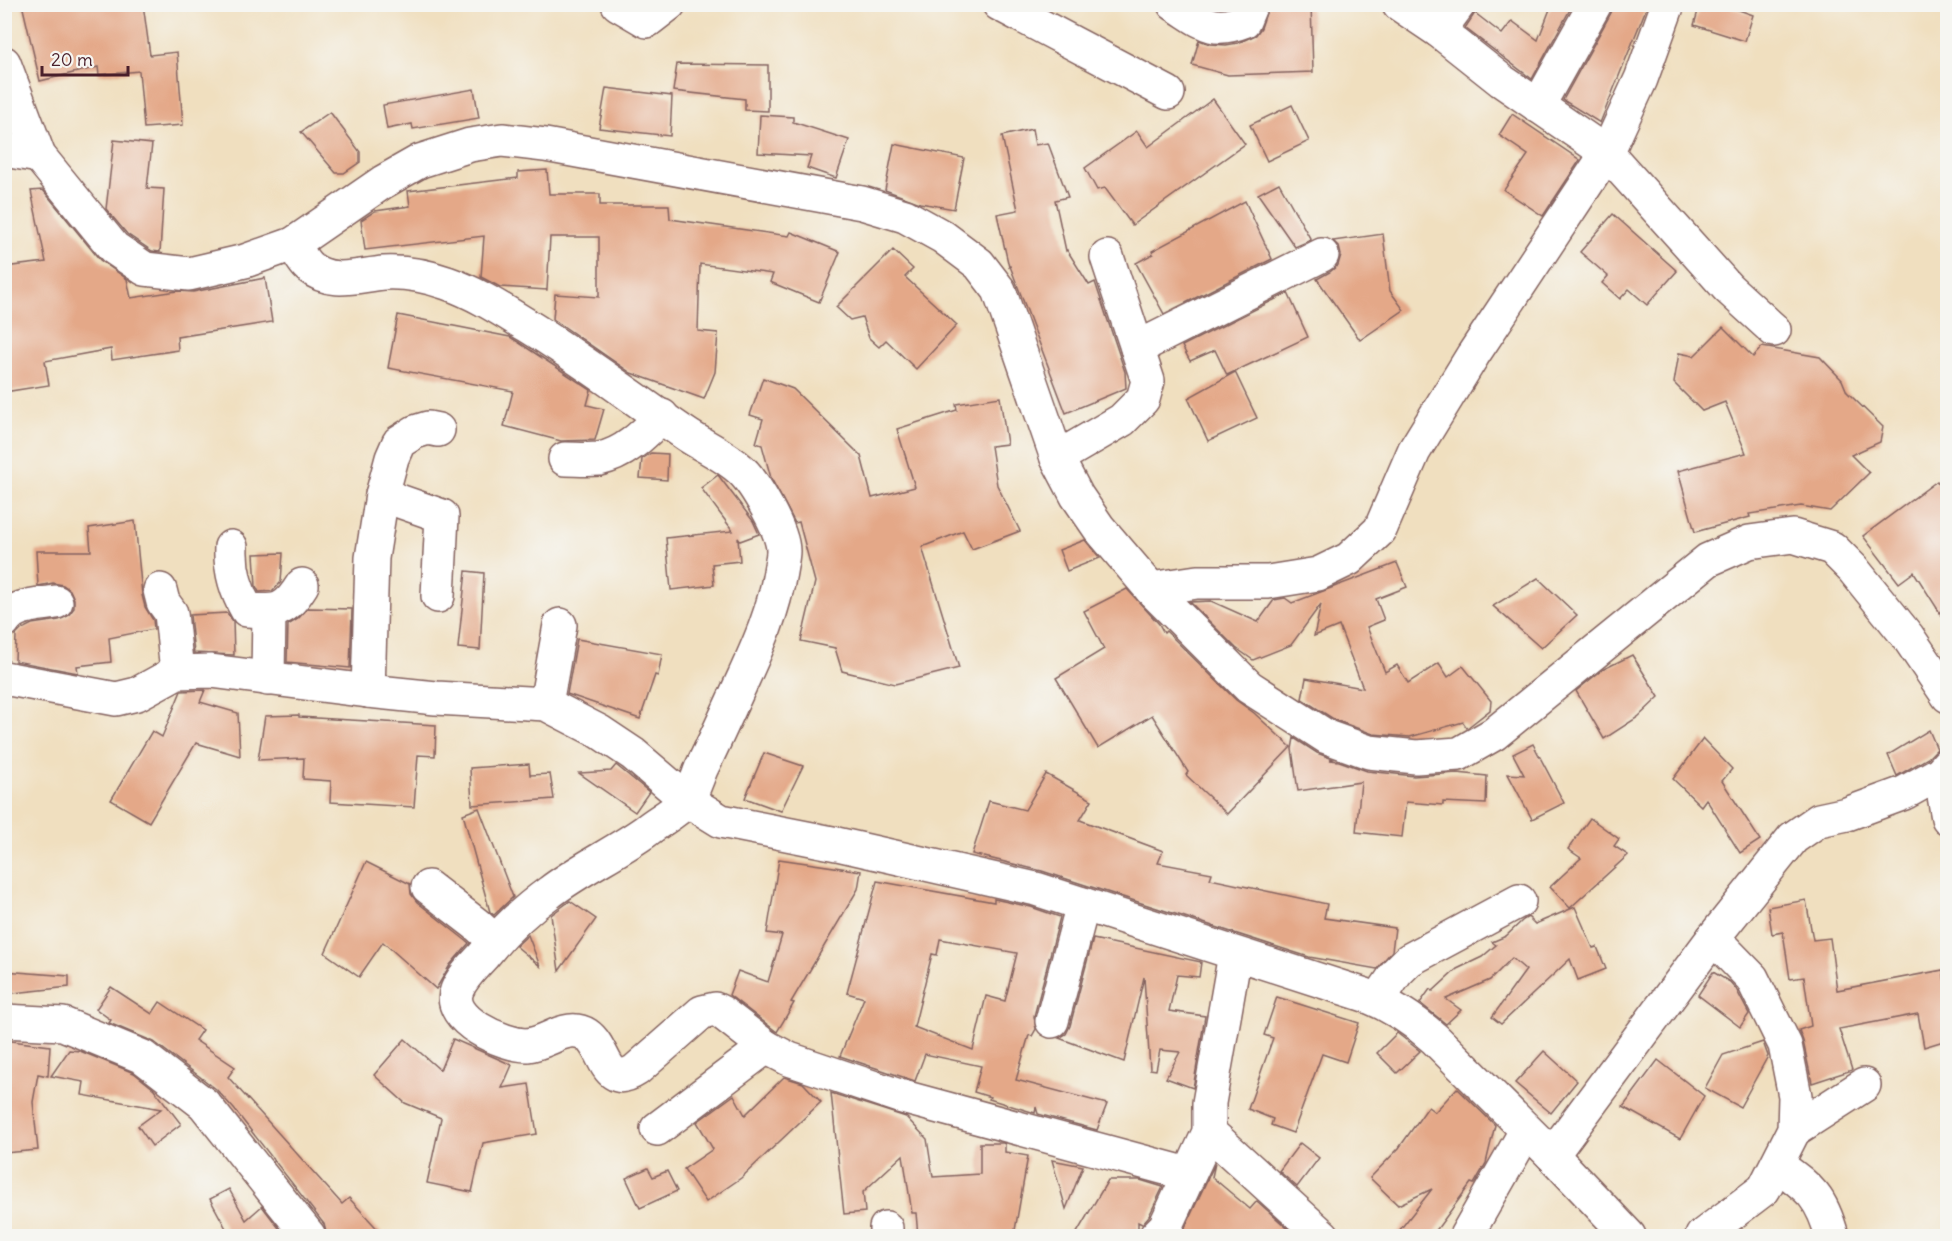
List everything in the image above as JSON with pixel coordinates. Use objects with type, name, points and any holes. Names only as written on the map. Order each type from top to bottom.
[{"type":"street","points":[[618,4],[647,21],[669,4]]},
{"type":"street","points":[[999,4],[1168,93]]},
{"type":"street","points":[[1174,4],[1212,27],[1228,28],[1244,21],[1251,4]]},
{"type":"street","points":[[1399,4],[1502,81],[1607,153],[1728,288],[1774,330]]},
{"type":"street","points":[[1439,32],[1459,4]]},
{"type":"street","points":[[1538,106],[1595,4]]},
{"type":"street","points":[[1151,589],[1197,582],[1268,582],[1318,574],[1349,559],[1380,530],[1420,442],[1473,355],[1607,153],[1641,79],[1666,5]]},
{"type":"street","points":[[4,63],[39,156],[114,248],[145,269],[189,273],[245,261],[293,243],[383,182],[420,161],[470,145],[502,140],[545,145],[862,203],[905,216],[943,237],[979,264],[999,290],[1057,458],[1077,496],[1099,528],[1151,589],[1249,687],[1327,737],[1369,752],[1416,758],[1460,754],[1494,734],[1708,560],[1749,542],[1793,536],[1832,548],[1853,569],[1908,637],[1947,696]]},
{"type":"street","points":[[4,150],[39,156]]},
{"type":"street","points":[[293,243],[307,266],[324,276],[343,279],[385,273],[418,275],[448,283],[491,303],[552,341],[688,436],[719,453],[743,472],[768,508],[783,548],[776,596],[762,637],[687,800],[625,846],[551,890],[495,941],[457,990],[455,999],[468,1020],[489,1035],[527,1045],[541,1042],[568,1030],[577,1030],[591,1038],[610,1069],[620,1075],[626,1075],[636,1070],[702,1012],[715,1009],[766,1047],[789,1059],[899,1096],[1188,1174]]},
{"type":"street","points":[[1137,348],[1322,255]]},
{"type":"street","points":[[1057,458],[1122,420],[1143,399],[1148,381],[1107,257]]},
{"type":"street","points":[[565,459],[598,459],[615,453],[630,446],[662,416]]},
{"type":"street","points":[[368,691],[372,558],[382,495],[399,442],[415,432],[428,428],[438,430]]},
{"type":"street","points":[[382,495],[442,516],[438,596]]},
{"type":"street","points":[[231,547],[230,564],[241,600],[247,610],[269,611],[286,606],[302,585]]},
{"type":"street","points":[[160,590],[163,602],[171,613],[177,672]]},
{"type":"street","points":[[4,621],[11,612],[18,608],[56,602]]},
{"type":"street","points":[[268,679],[269,611]]},
{"type":"street","points":[[546,704],[560,625]]},
{"type":"street","points":[[4,678],[116,699],[137,694],[177,672],[211,671],[436,698],[546,704],[600,732],[633,754],[687,800],[721,821],[837,844],[1036,889],[1391,1006],[1419,1025],[1552,1155],[1629,1236]]},
{"type":"street","points":[[1552,1155],[1713,938],[1793,838],[1819,820],[1870,806],[1904,793],[1944,768],[1947,818]]},
{"type":"street","points":[[428,887],[495,941]]},
{"type":"street","points":[[1378,1000],[1397,972],[1409,960],[1519,901]]},
{"type":"street","points":[[1052,1021],[1083,904]]},
{"type":"street","points":[[1702,1236],[1764,1189],[1794,1130],[1795,1096],[1785,1045],[1752,978],[1713,938]]},
{"type":"street","points":[[1156,1236],[1165,1227],[1209,1132],[1209,1103],[1235,954]]},
{"type":"street","points":[[4,1021],[63,1024],[142,1057],[204,1104],[309,1236]]},
{"type":"street","points":[[657,1129],[766,1047]]},
{"type":"street","points":[[1794,1130],[1864,1085]]},
{"type":"street","points":[[1466,1236],[1526,1131]]},
{"type":"street","points":[[1209,1132],[1323,1236]]},
{"type":"street","points":[[1778,1165],[1809,1188],[1826,1213],[1832,1236]]},
{"type":"building","points":[[22,4],[143,4],[150,55],[177,52],[183,125],[144,128],[139,71],[99,75],[98,67],[40,81]]},
{"type":"building","points":[[1269,4],[1311,4],[1313,72],[1228,75],[1192,65],[1199,40],[1210,44],[1226,45],[1238,43],[1256,35],[1261,28]]},
{"type":"building","points":[[1552,4],[1573,4],[1532,79],[1465,28],[1475,13],[1502,34],[1512,21],[1538,40]]},
{"type":"building","points":[[1614,4],[1648,4],[1600,123],[1563,100]]},
{"type":"building","points":[[1700,4],[1722,4],[1753,15],[1745,41],[1694,25]]},
{"type":"building","points":[[677,64],[768,65],[768,111],[745,110],[745,99],[673,91]]},
{"type":"building","points":[[606,88],[672,96],[670,136],[599,128]]},
{"type":"building","points":[[474,89],[479,118],[413,129],[412,124],[387,129],[383,105]]},
{"type":"building","points":[[1213,99],[1245,144],[1132,225],[1105,188],[1097,190],[1085,168],[1137,131],[1148,147]]},
{"type":"building","points":[[1292,105],[1309,141],[1267,161],[1250,125]]},
{"type":"building","points":[[330,112],[360,152],[360,162],[344,173],[336,173],[301,132]]},
{"type":"building","points":[[1512,114],[1580,160],[1543,216],[1504,190],[1528,155],[1499,135]]},
{"type":"building","points":[[760,115],[793,117],[793,122],[849,140],[836,178],[807,168],[811,156],[758,153]]},
{"type":"building","points":[[1032,129],[1035,145],[1048,143],[1068,197],[1055,200],[1066,251],[1089,285],[1095,282],[1125,372],[1126,388],[1066,413],[1009,267],[997,214],[1018,210],[1002,136]]},
{"type":"building","points":[[114,140],[152,144],[147,188],[164,189],[160,252],[152,251],[127,234],[106,209]]},
{"type":"building","points":[[894,144],[964,158],[954,209],[920,203],[885,190]]},
{"type":"building","points":[[547,170],[549,194],[600,194],[600,205],[669,205],[670,219],[789,236],[791,232],[840,252],[819,302],[770,282],[773,274],[700,264],[698,331],[718,333],[715,372],[704,399],[631,373],[553,319],[555,294],[599,297],[599,237],[550,237],[547,290],[500,287],[481,277],[484,236],[365,250],[361,220],[375,211],[410,206],[408,191],[518,178],[518,172]]},
{"type":"building","points":[[1279,183],[1311,240],[1295,247],[1258,194]]},
{"type":"building","points":[[43,190],[100,260],[127,279],[131,298],[177,291],[193,292],[265,278],[272,322],[177,337],[178,350],[112,360],[111,349],[45,361],[49,385],[4,392],[4,267],[46,262],[31,191]]},
{"type":"building","points":[[1245,201],[1272,259],[1164,314],[1136,263],[1153,254],[1152,251]]},
{"type":"building","points":[[1613,214],[1677,271],[1647,305],[1629,289],[1620,299],[1602,283],[1608,276],[1580,252]]},
{"type":"building","points":[[1383,234],[1390,291],[1404,310],[1360,340],[1317,279],[1338,265],[1341,255],[1339,247],[1333,241]]},
{"type":"building","points":[[893,250],[913,269],[905,277],[957,325],[916,369],[886,340],[879,347],[869,338],[862,317],[850,320],[836,307]]},
{"type":"building","points":[[1288,293],[1308,337],[1227,375],[1215,350],[1190,361],[1182,346]]},
{"type":"building","points":[[398,315],[510,337],[518,342],[591,390],[587,405],[604,409],[595,440],[561,441],[504,426],[513,391],[388,368]]},
{"type":"building","points":[[1723,327],[1753,357],[1762,347],[1820,357],[1842,380],[1847,392],[1883,427],[1880,442],[1851,455],[1869,473],[1830,511],[1801,506],[1749,514],[1750,517],[1695,532],[1678,471],[1746,453],[1725,402],[1702,411],[1674,383],[1679,353],[1694,356]]},
{"type":"building","points":[[1235,372],[1257,418],[1208,441],[1188,398]]},
{"type":"building","points":[[763,378],[793,389],[861,456],[872,498],[915,487],[897,429],[957,410],[956,404],[1000,397],[1007,444],[991,446],[997,485],[1020,531],[972,549],[963,531],[922,547],[959,668],[895,684],[842,671],[835,648],[801,641],[815,582],[799,522],[795,523],[771,478],[762,445],[756,443],[763,419],[750,415]]},
{"type":"building","points":[[651,453],[668,454],[667,480],[640,478],[642,459]]},
{"type":"building","points":[[718,475],[753,521],[759,534],[740,541],[738,538],[740,561],[712,564],[714,585],[671,590],[666,538],[733,531],[701,488]]},
{"type":"building","points":[[1937,481],[1947,496],[1947,624],[1914,572],[1899,583],[1863,536]]},
{"type":"building","points":[[135,521],[142,595],[145,607],[153,620],[154,629],[109,638],[111,662],[77,666],[78,673],[15,661],[16,635],[22,629],[32,624],[59,620],[68,616],[74,608],[74,599],[70,590],[63,585],[53,583],[38,586],[36,551],[91,551],[89,528]]},
{"type":"building","points":[[1085,540],[1100,558],[1067,571],[1059,550]]},
{"type":"building","points":[[283,553],[281,582],[273,591],[259,592],[256,586],[254,554]]},
{"type":"building","points":[[1397,563],[1407,587],[1376,599],[1384,620],[1367,627],[1385,672],[1397,665],[1408,683],[1439,663],[1448,677],[1463,666],[1491,701],[1490,710],[1467,728],[1463,722],[1410,737],[1373,734],[1335,720],[1302,699],[1306,678],[1363,688],[1339,626],[1314,636],[1321,604],[1291,645],[1253,660],[1236,648],[1190,602],[1211,601],[1258,622],[1274,600],[1285,598],[1292,603]]},
{"type":"building","points":[[466,571],[484,573],[480,650],[458,648]]},
{"type":"building","points":[[1538,578],[1577,615],[1541,648],[1493,606]]},
{"type":"building","points":[[1127,589],[1159,624],[1164,633],[1166,631],[1236,700],[1254,713],[1291,747],[1227,814],[1186,775],[1188,772],[1152,715],[1098,748],[1056,678],[1104,649],[1084,611]]},
{"type":"building","points":[[308,608],[352,609],[350,668],[287,662],[288,625],[298,619]]},
{"type":"building","points":[[227,613],[233,621],[234,655],[194,653],[190,615]]},
{"type":"building","points":[[577,639],[662,654],[658,676],[655,675],[640,719],[567,694]]},
{"type":"building","points":[[1632,655],[1659,697],[1638,717],[1604,739],[1576,691],[1602,670]]},
{"type":"building","points":[[205,690],[200,702],[238,713],[240,756],[196,743],[149,822],[111,800],[152,731],[162,737],[181,691]]},
{"type":"building","points":[[299,715],[299,717],[436,725],[435,756],[418,755],[414,807],[330,802],[331,781],[303,779],[304,758],[258,760],[265,716]]},
{"type":"building","points":[[1929,730],[1937,749],[1928,758],[1897,776],[1888,755]]},
{"type":"building","points":[[1294,738],[1317,753],[1333,759],[1330,760],[1367,771],[1414,776],[1457,773],[1487,776],[1486,804],[1443,802],[1443,805],[1406,802],[1402,837],[1356,832],[1361,782],[1298,791],[1292,749]]},
{"type":"building","points":[[1703,739],[1732,769],[1722,781],[1760,840],[1740,853],[1706,799],[1701,806],[1673,779]]},
{"type":"building","points":[[1533,744],[1564,803],[1532,819],[1508,774],[1524,775],[1513,754]]},
{"type":"building","points":[[764,753],[803,766],[781,811],[745,798]]},
{"type":"building","points":[[529,764],[530,775],[550,774],[554,799],[472,805],[470,768]]},
{"type":"building","points":[[616,765],[649,792],[635,812],[579,773],[611,771]]},
{"type":"building","points":[[1046,774],[1092,800],[1080,820],[1163,851],[1158,863],[1212,873],[1210,879],[1327,904],[1324,918],[1395,928],[1392,951],[1377,969],[1309,957],[1042,871],[972,854],[989,801],[1025,810]]},
{"type":"building","points":[[479,808],[513,897],[494,915],[490,912],[463,814]]},
{"type":"building","points":[[1590,818],[1619,839],[1614,846],[1628,855],[1570,908],[1550,887],[1581,858],[1568,849]]},
{"type":"building","points":[[779,859],[861,871],[858,889],[791,1002],[794,1003],[777,1032],[729,995],[738,971],[768,982],[782,935],[767,933]]},
{"type":"building","points":[[366,862],[410,884],[411,894],[417,902],[469,943],[450,965],[436,989],[383,942],[359,977],[325,953]]},
{"type":"building","points":[[877,881],[994,902],[994,899],[1031,907],[1060,917],[1034,1016],[1036,1029],[1032,1036],[1029,1035],[1016,1080],[1107,1104],[1097,1130],[1038,1114],[1036,1107],[1035,1113],[974,1092],[981,1066],[925,1054],[915,1081],[840,1056],[864,998],[847,993]],"holes":[[[940,939],[1017,953],[1005,1001],[986,996],[973,1050],[914,1027],[932,954],[937,955]]]},
{"type":"building","points":[[1806,900],[1813,940],[1830,938],[1837,990],[1943,970],[1947,996],[1947,1040],[1924,1047],[1918,1014],[1839,1029],[1852,1070],[1812,1083],[1799,1030],[1811,1026],[1804,977],[1790,979],[1783,932],[1772,934],[1768,907]]},
{"type":"building","points":[[570,901],[596,919],[559,971],[551,915]]},
{"type":"building","points":[[1575,907],[1593,948],[1597,947],[1606,969],[1578,980],[1570,959],[1501,1024],[1492,1017],[1526,970],[1512,958],[1490,980],[1446,999],[1461,1010],[1446,1024],[1420,1003],[1430,989],[1433,991],[1457,969],[1482,957],[1496,945],[1492,942],[1506,936],[1523,920],[1528,917],[1535,924]]},
{"type":"building","points":[[528,935],[540,966],[516,946]]},
{"type":"building","points":[[1093,939],[1201,962],[1199,977],[1177,975],[1169,1011],[1205,1016],[1193,1088],[1166,1078],[1180,1052],[1160,1050],[1156,1070],[1150,1069],[1144,977],[1124,1062],[1059,1038],[1066,1034],[1070,1026]]},
{"type":"building","points":[[4,971],[69,976],[69,987],[4,994]]},
{"type":"building","points":[[1713,972],[1730,982],[1736,989],[1749,1014],[1740,1027],[1698,995]]},
{"type":"building","points":[[111,987],[152,1014],[160,1002],[202,1030],[195,1040],[235,1067],[228,1077],[342,1204],[349,1198],[384,1236],[327,1236],[324,1224],[216,1089],[154,1042],[109,1023],[111,1020],[96,1009]]},
{"type":"building","points":[[1277,997],[1359,1023],[1346,1062],[1322,1054],[1293,1133],[1271,1125],[1273,1119],[1248,1109],[1273,1038],[1264,1035]]},
{"type":"building","points":[[1397,1033],[1420,1051],[1397,1073],[1377,1053]]},
{"type":"building","points":[[405,1039],[440,1070],[453,1039],[512,1065],[502,1088],[529,1084],[537,1134],[483,1143],[472,1192],[427,1183],[441,1118],[405,1103],[374,1075]]},
{"type":"building","points":[[4,1040],[50,1046],[48,1076],[38,1074],[33,1102],[38,1150],[4,1153]]},
{"type":"building","points":[[1763,1042],[1768,1056],[1740,1107],[1705,1088],[1723,1055]]},
{"type":"building","points":[[69,1050],[80,1051],[134,1073],[154,1089],[181,1124],[152,1146],[138,1126],[161,1109],[82,1095],[84,1082],[51,1076]]},
{"type":"building","points":[[1544,1051],[1577,1081],[1551,1113],[1515,1083]]},
{"type":"building","points":[[1658,1060],[1704,1096],[1680,1139],[1623,1107]]},
{"type":"building","points":[[784,1077],[803,1083],[821,1102],[741,1178],[706,1202],[684,1169],[713,1149],[697,1122],[734,1095],[745,1115]]},
{"type":"building","points":[[1457,1088],[1495,1125],[1486,1163],[1474,1184],[1471,1183],[1432,1236],[1395,1236],[1432,1189],[1398,1205],[1370,1178],[1399,1148],[1428,1107],[1435,1112]]},
{"type":"building","points":[[831,1093],[906,1117],[927,1139],[933,1177],[980,1174],[980,1143],[1003,1143],[1005,1152],[1028,1156],[1014,1236],[918,1236],[916,1213],[912,1213],[903,1155],[863,1192],[865,1212],[844,1214]]},
{"type":"building","points":[[1300,1143],[1319,1158],[1297,1187],[1279,1171]]},
{"type":"building","points":[[1052,1160],[1083,1166],[1066,1209]]},
{"type":"building","points":[[1215,1163],[1212,1177],[1250,1209],[1257,1201],[1296,1236],[1181,1236]]},
{"type":"building","points":[[648,1168],[653,1177],[667,1171],[677,1191],[640,1208],[626,1178]]},
{"type":"building","points":[[1108,1180],[1140,1180],[1163,1187],[1149,1216],[1142,1224],[1138,1222],[1138,1236],[1075,1236]]},
{"type":"building","points":[[229,1189],[246,1220],[262,1206],[285,1236],[226,1236],[229,1234],[210,1199]]}]
